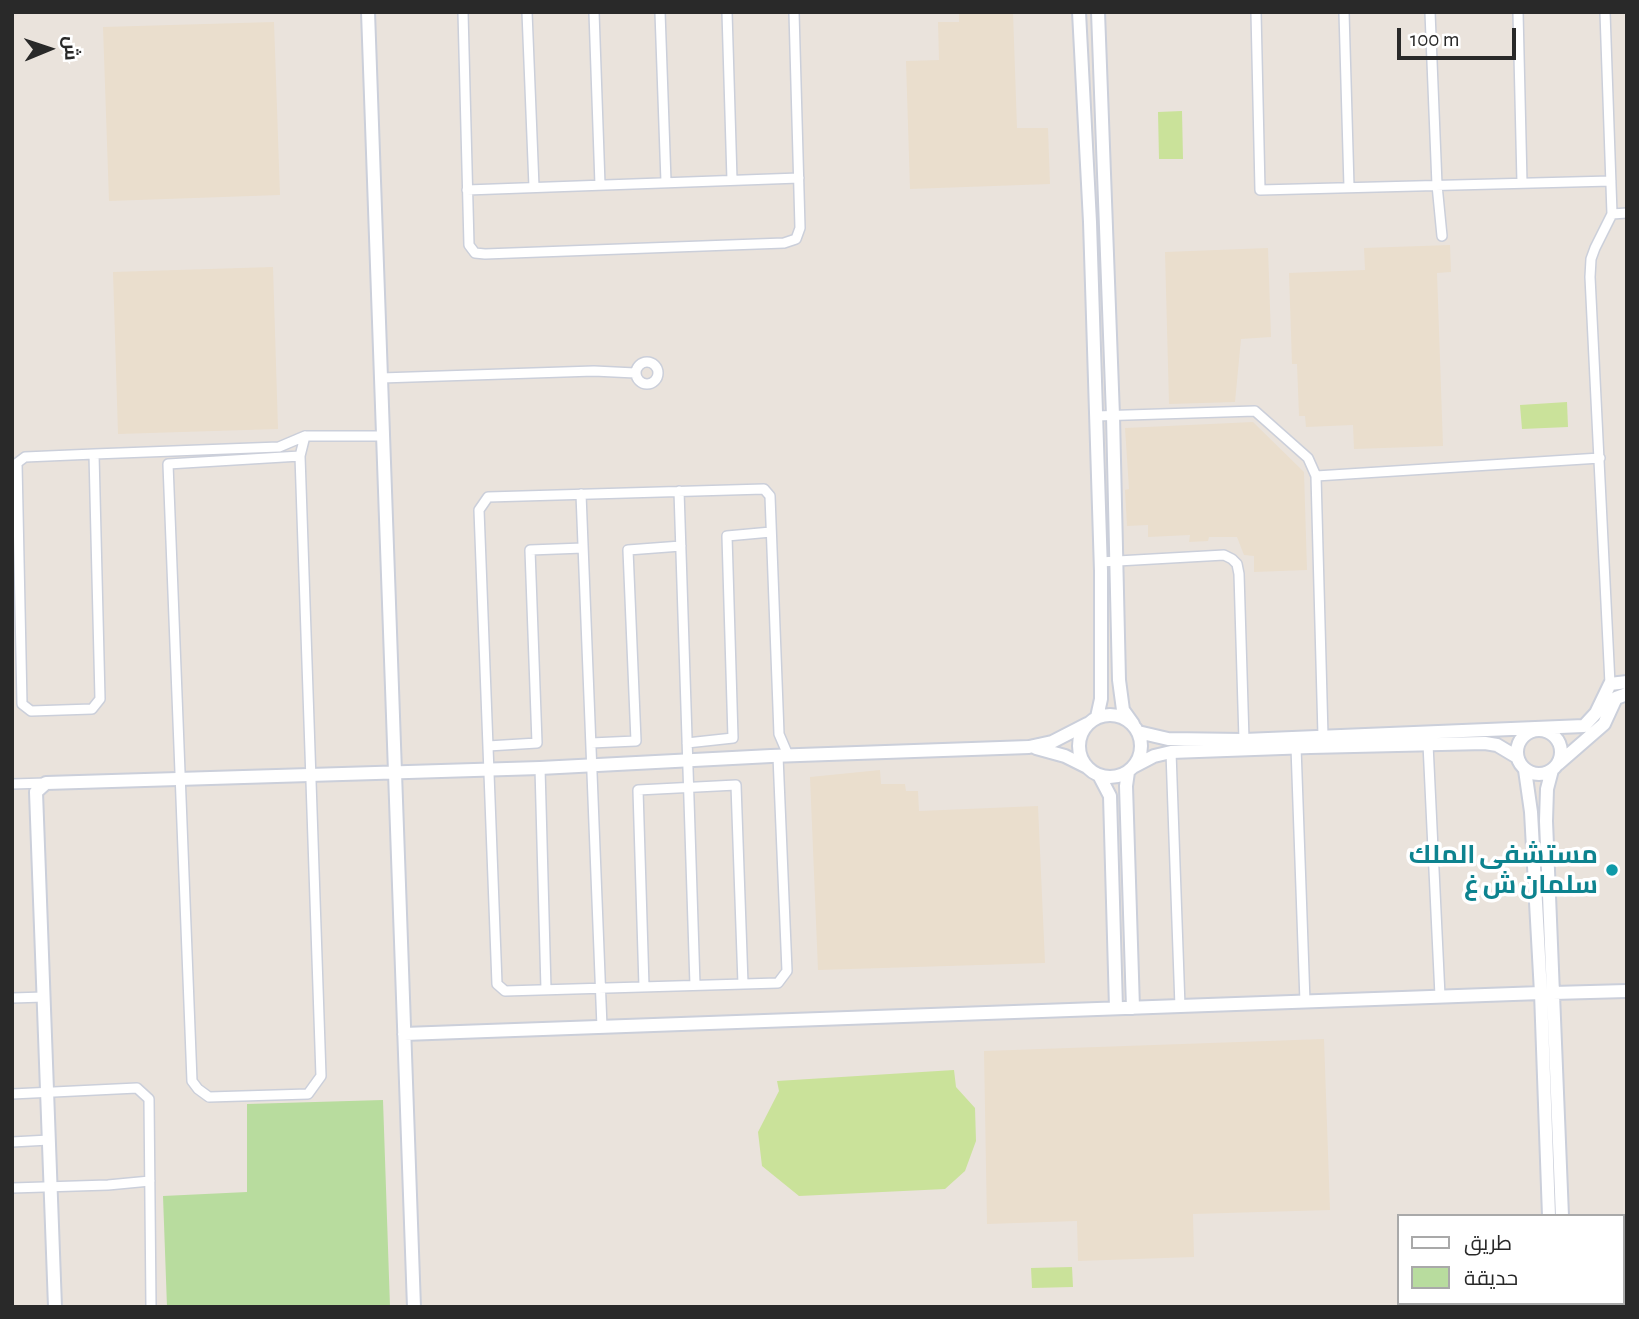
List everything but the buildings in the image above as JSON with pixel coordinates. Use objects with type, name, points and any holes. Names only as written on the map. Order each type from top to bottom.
[{"type":"street","points":[[368,12],[414,1307]]},
{"type":"street","points":[[463,12],[468,245],[475,253],[784,243],[796,239],[800,228],[794,12]]},
{"type":"street","points":[[527,12],[534,187]]},
{"type":"street","points":[[594,12],[600,185]]},
{"type":"street","points":[[660,12],[666,182]]},
{"type":"street","points":[[727,12],[733,180]]},
{"type":"street","points":[[1079,12],[1090,222],[1100,562],[1101,699],[1079,741],[1081,760],[1087,768]]},
{"type":"street","points":[[1098,12],[1113,416],[1119,680],[1123,709],[1136,728],[1141,750],[1126,786],[1133,1008]]},
{"type":"street","points":[[1256,12],[1260,190],[1611,181]]},
{"type":"street","points":[[1344,12],[1349,187]]},
{"type":"street","points":[[1430,12],[1437,185],[1442,236]]},
{"type":"street","points":[[1518,12],[1522,183]]},
{"type":"street","points":[[12,784],[489,770],[1029,747],[1052,743],[1092,720],[1116,715],[1136,728],[1168,739],[1244,740],[1584,726],[1596,712],[1610,684],[1590,277],[1591,259],[1612,214],[1605,12]]},
{"type":"street","points":[[467,190],[799,178]]},
{"type":"street","points":[[1612,214],[1627,213]]},
{"type":"street","points":[[381,378],[594,371],[635,373]]},
{"type":"street","points":[[1096,416],[1255,411],[1308,458],[1317,476],[1323,736]]},
{"type":"street","points":[[94,454],[100,699],[92,709],[31,711],[22,704],[17,463],[25,457],[157,451],[279,447],[305,436],[382,436]]},
{"type":"street","points":[[157,451],[168,464],[192,1080],[198,1089],[209,1097],[308,1094],[321,1076],[300,456],[305,436]]},
{"type":"street","points":[[168,464],[300,456]]},
{"type":"street","points":[[1317,476],[1600,458]]},
{"type":"street","points":[[764,488],[770,496],[787,971],[778,983],[506,991],[497,984],[480,510],[488,497],[581,494],[764,488]]},
{"type":"street","points":[[679,491],[695,985]]},
{"type":"street","points":[[581,494],[602,1027]]},
{"type":"street","points":[[687,743],[733,737],[727,536],[771,532]]},
{"type":"street","points":[[591,743],[636,741],[628,550],[681,546]]},
{"type":"street","points":[[488,746],[537,743],[530,550],[583,548]]},
{"type":"street","points":[[1100,562],[1224,555],[1233,559],[1239,574],[1244,740]]},
{"type":"street","points":[[1610,684],[1627,682]]},
{"type":"street","points":[[1525,770],[1538,775],[1555,767],[1604,724],[1616,698],[1627,694]]},
{"type":"street","points":[[1517,757],[1521,738],[1538,729],[1545,730],[1556,738],[1561,751],[1547,789],[1546,821],[1549,1214]]},
{"type":"street","points":[[779,734],[779,756]]},
{"type":"street","points":[[1029,747],[1065,756],[1099,775],[1115,777],[1154,756],[1171,752],[1428,744],[1497,745],[1517,757],[1525,770],[1531,812],[1562,1214]]},
{"type":"street","points":[[1428,744],[1440,996]]},
{"type":"street","points":[[1296,747],[1305,1002]]},
{"type":"street","points":[[1171,752],[1180,1007]]},
{"type":"street","points":[[540,768],[546,990]]},
{"type":"street","points":[[1099,775],[1110,796],[1116,1009]]},
{"type":"street","points":[[46,783],[36,792],[55,1307]]},
{"type":"street","points":[[644,987],[638,790],[736,785],[743,984]]},
{"type":"street","points":[[404,1034],[1627,991]]},
{"type":"street","points":[[12,998],[44,997]]},
{"type":"street","points":[[12,1094],[137,1088],[149,1099],[151,1307]]},
{"type":"street","points":[[12,1142],[49,1140]]},
{"type":"street","points":[[12,1188],[150,1181]]},
{"type":"shaded area","points":[[959,12],[1013,12],[1017,128],[1048,128],[1050,184],[910,189],[906,61],[939,60],[938,22],[959,22]]},
{"type":"shaded area","points":[[274,22],[280,195],[109,201],[103,27]]},
{"type":"shaded area","points":[[1450,245],[1451,272],[1437,273],[1443,446],[1354,449],[1353,425],[1306,427],[1305,416],[1299,416],[1297,364],[1292,364],[1289,273],[1365,270],[1364,248]]},
{"type":"shaded area","points":[[1268,248],[1271,337],[1241,339],[1235,402],[1169,404],[1165,252]]},
{"type":"shaded area","points":[[273,267],[278,429],[118,434],[113,272]]},
{"type":"shaded area","points":[[1253,422],[1304,472],[1307,570],[1254,572],[1254,556],[1244,555],[1237,537],[1209,537],[1208,541],[1189,542],[1190,535],[1148,537],[1148,525],[1127,526],[1125,490],[1129,489],[1125,428]]},
{"type":"shaded area","points":[[880,770],[881,784],[905,784],[906,791],[918,791],[919,811],[1038,806],[1045,963],[818,970],[810,777]]},
{"type":"shaded area","points":[[1324,1039],[1330,1210],[1193,1214],[1194,1257],[1078,1261],[1077,1221],[987,1224],[984,1051]]},
{"type":"green space","points":[[1182,111],[1183,159],[1159,159],[1158,112]]},
{"type":"green space","points":[[1567,402],[1568,427],[1522,429],[1520,405]]},
{"type":"green space","points":[[954,1070],[956,1087],[975,1108],[976,1141],[965,1171],[945,1189],[799,1196],[762,1166],[758,1132],[779,1091],[777,1081]]},
{"type":"green space","points":[[383,1100],[390,1307],[167,1307],[163,1196],[247,1192],[247,1104]]},
{"type":"green space","points":[[1072,1267],[1073,1287],[1032,1288],[1031,1268]]},
{"type":"place","name":"مستشفى الملك سلمان ش غ","points":[[1612,870]]}]
